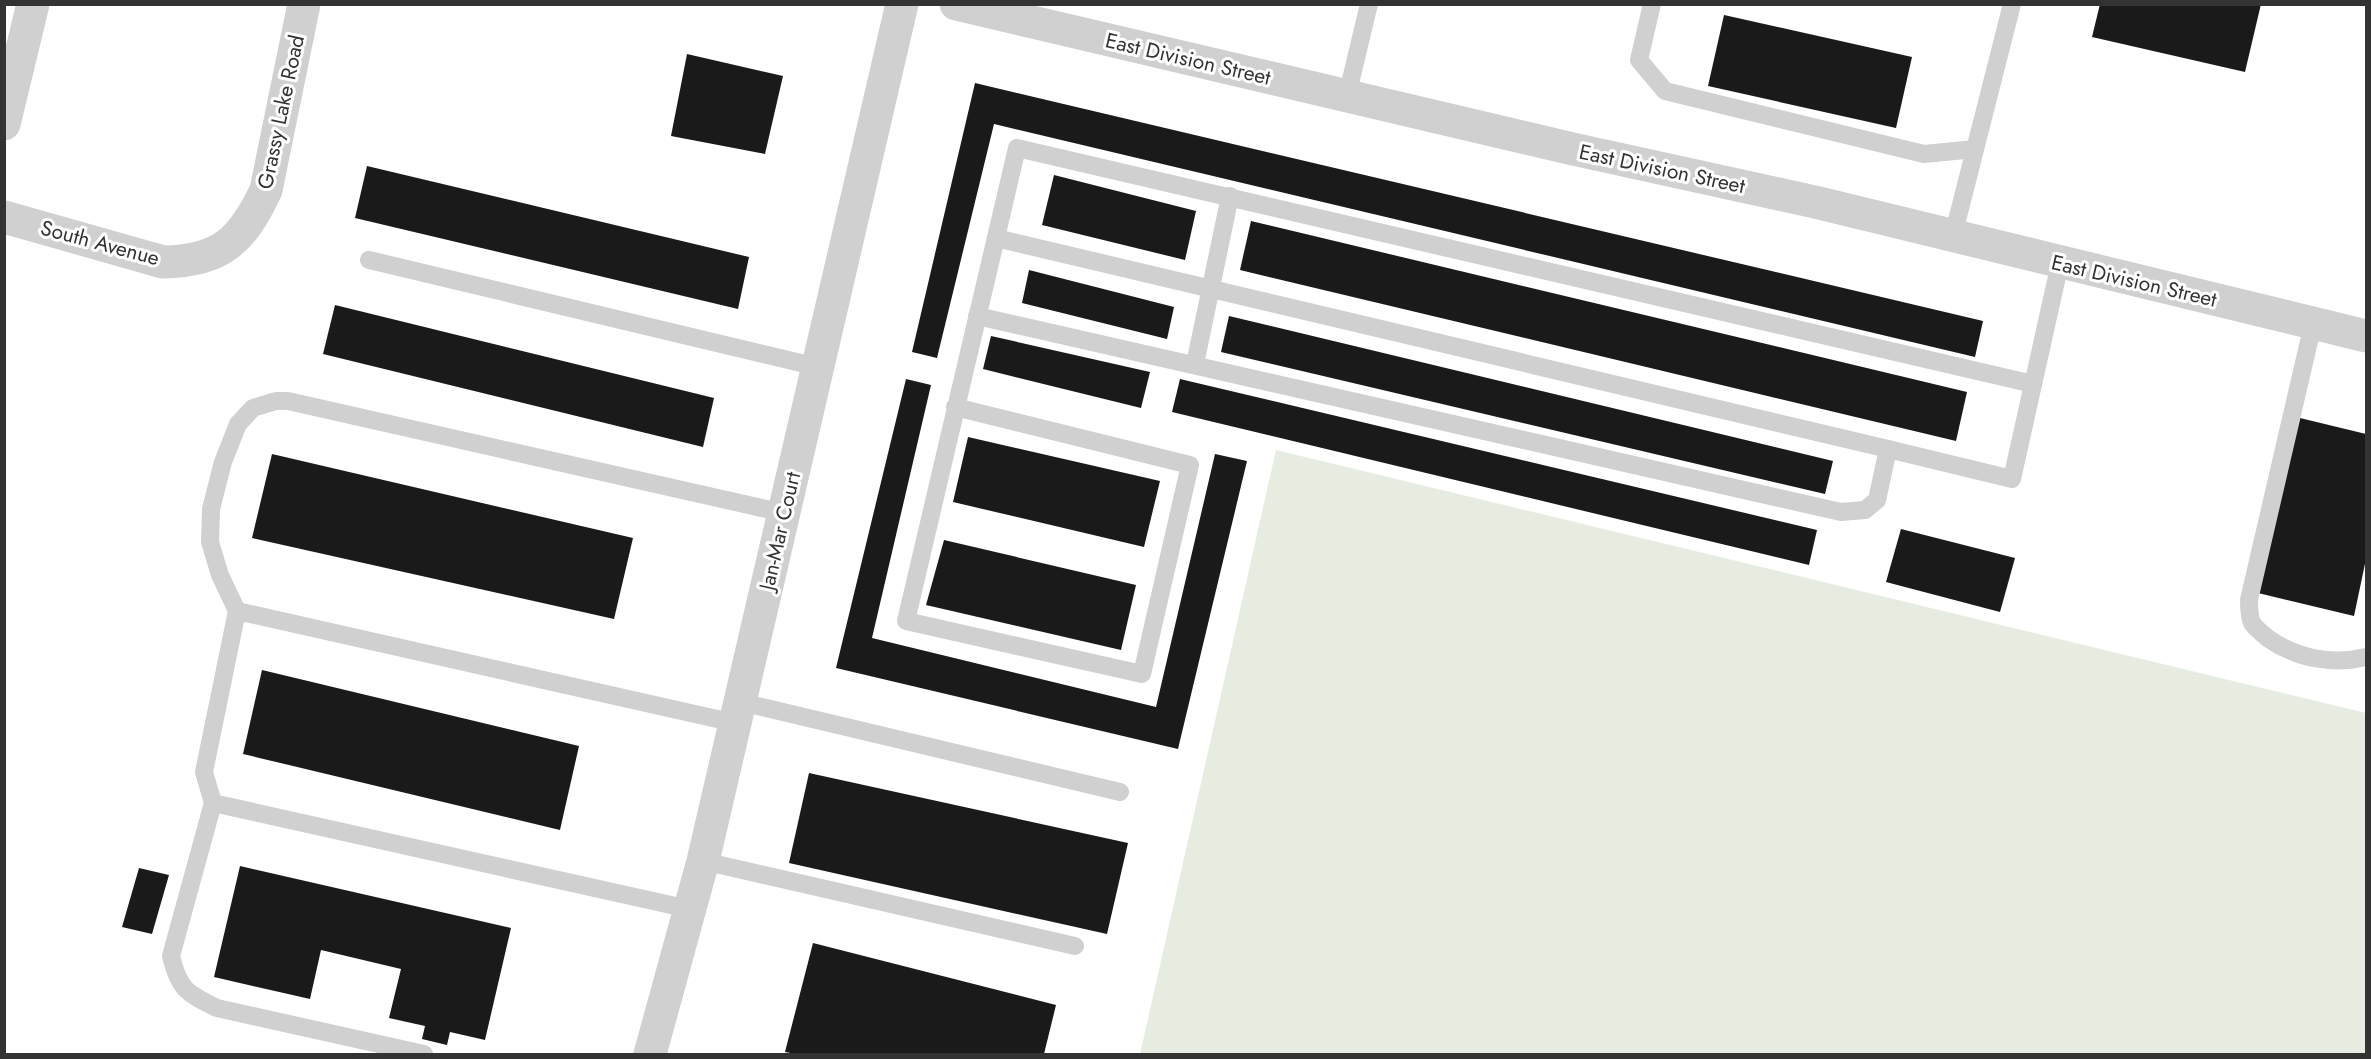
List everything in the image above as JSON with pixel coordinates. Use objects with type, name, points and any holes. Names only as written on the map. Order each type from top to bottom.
[{"type":"street","points":[[4,124],[33,4]]},
{"type":"street","name":"Grassy Lake Road","points":[[253,217],[266,190],[304,4]]},
{"type":"street","name":"Jan-Mar Court","points":[[650,1054],[703,861],[902,4]]},
{"type":"street","name":"East Division Street","points":[[956,4],[1573,149],[1815,202],[2367,336]]},
{"type":"street","name":"South Avenue","points":[[4,217],[163,261],[189,261],[216,252],[235,239],[253,217]]},
{"type":"lane","points":[[1347,96],[1369,4]]},
{"type":"lane","points":[[1652,4],[1639,60],[1665,91],[1924,154],[1975,149]]},
{"type":"lane","points":[[1953,236],[2012,4]]},
{"type":"lane","points":[[955,407],[1190,465],[1142,674],[906,621],[955,407],[1017,148],[2033,384]]},
{"type":"lane","points":[[1195,364],[1230,196]]},
{"type":"lane","points":[[996,238],[2012,479],[2060,263]]},
{"type":"lane","points":[[369,260],[818,367]]},
{"type":"lane","points":[[977,316],[1841,512],[1865,510],[1877,500],[1888,449]]},
{"type":"lane","points":[[2313,324],[2249,600],[2249,610],[2252,622],[2258,630],[2282,647],[2298,654],[2339,662],[2367,657]]},
{"type":"lane","points":[[424,1054],[217,1008],[189,995],[176,976],[171,956],[213,803],[204,772],[237,610],[220,575],[210,542],[211,509],[223,462],[238,424],[253,408],[276,401],[300,404],[784,513]]},
{"type":"lane","points":[[237,610],[1120,792]]},
{"type":"lane","points":[[213,803],[689,909]]},
{"type":"lane","points":[[703,861],[1075,946]]},
{"type":"shaded area","points":[[1276,450],[2366,713],[2366,1054],[1140,1054]]},
{"type":"building","points":[[2100,4],[2261,4],[2245,72],[2092,37]]},
{"type":"building","points":[[1724,15],[1912,57],[1896,128],[1708,86]]},
{"type":"building","points":[[687,54],[783,76],[765,154],[671,136]]},
{"type":"building","points":[[975,83],[1983,321],[1975,357],[994,124],[937,358],[912,352]]},
{"type":"building","points":[[367,166],[749,257],[738,309],[355,218]]},
{"type":"building","points":[[1054,175],[1196,211],[1185,260],[1042,225]]},
{"type":"building","points":[[1251,221],[1967,392],[1956,441],[1240,270]]},
{"type":"building","points":[[1029,270],[1174,307],[1167,339],[1022,303]]},
{"type":"building","points":[[335,305],[714,398],[703,447],[323,354]]},
{"type":"building","points":[[1229,316],[1833,461],[1825,494],[1221,352]]},
{"type":"building","points":[[991,336],[1150,372],[1141,408],[983,369]]},
{"type":"building","points":[[906,379],[931,385],[872,638],[1156,707],[1215,454],[1247,461],[1178,749],[836,668]]},
{"type":"building","points":[[1180,379],[1817,530],[1809,565],[1172,412]]},
{"type":"building","points":[[2300,418],[2366,434],[2366,559],[2354,616],[2258,593]]},
{"type":"building","points":[[968,437],[1160,481],[1144,547],[953,502]]},
{"type":"building","points":[[272,454],[633,538],[614,619],[252,538]]},
{"type":"building","points":[[1901,529],[2015,558],[2000,612],[1886,582]]},
{"type":"building","points":[[944,540],[1136,585],[1121,650],[926,605]]},
{"type":"building","points":[[262,670],[579,746],[560,830],[243,754]]},
{"type":"building","points":[[809,773],[1128,843],[1107,934],[789,863]]},
{"type":"building","points":[[240,866],[511,928],[485,1040],[450,1032],[447,1045],[422,1039],[425,1026],[389,1018],[401,969],[321,950],[310,999],[214,977]]},
{"type":"building","points":[[139,868],[169,875],[152,934],[122,927]]},
{"type":"building","points":[[813,943],[1056,1005],[1044,1054],[796,1054],[785,1052]]}]
